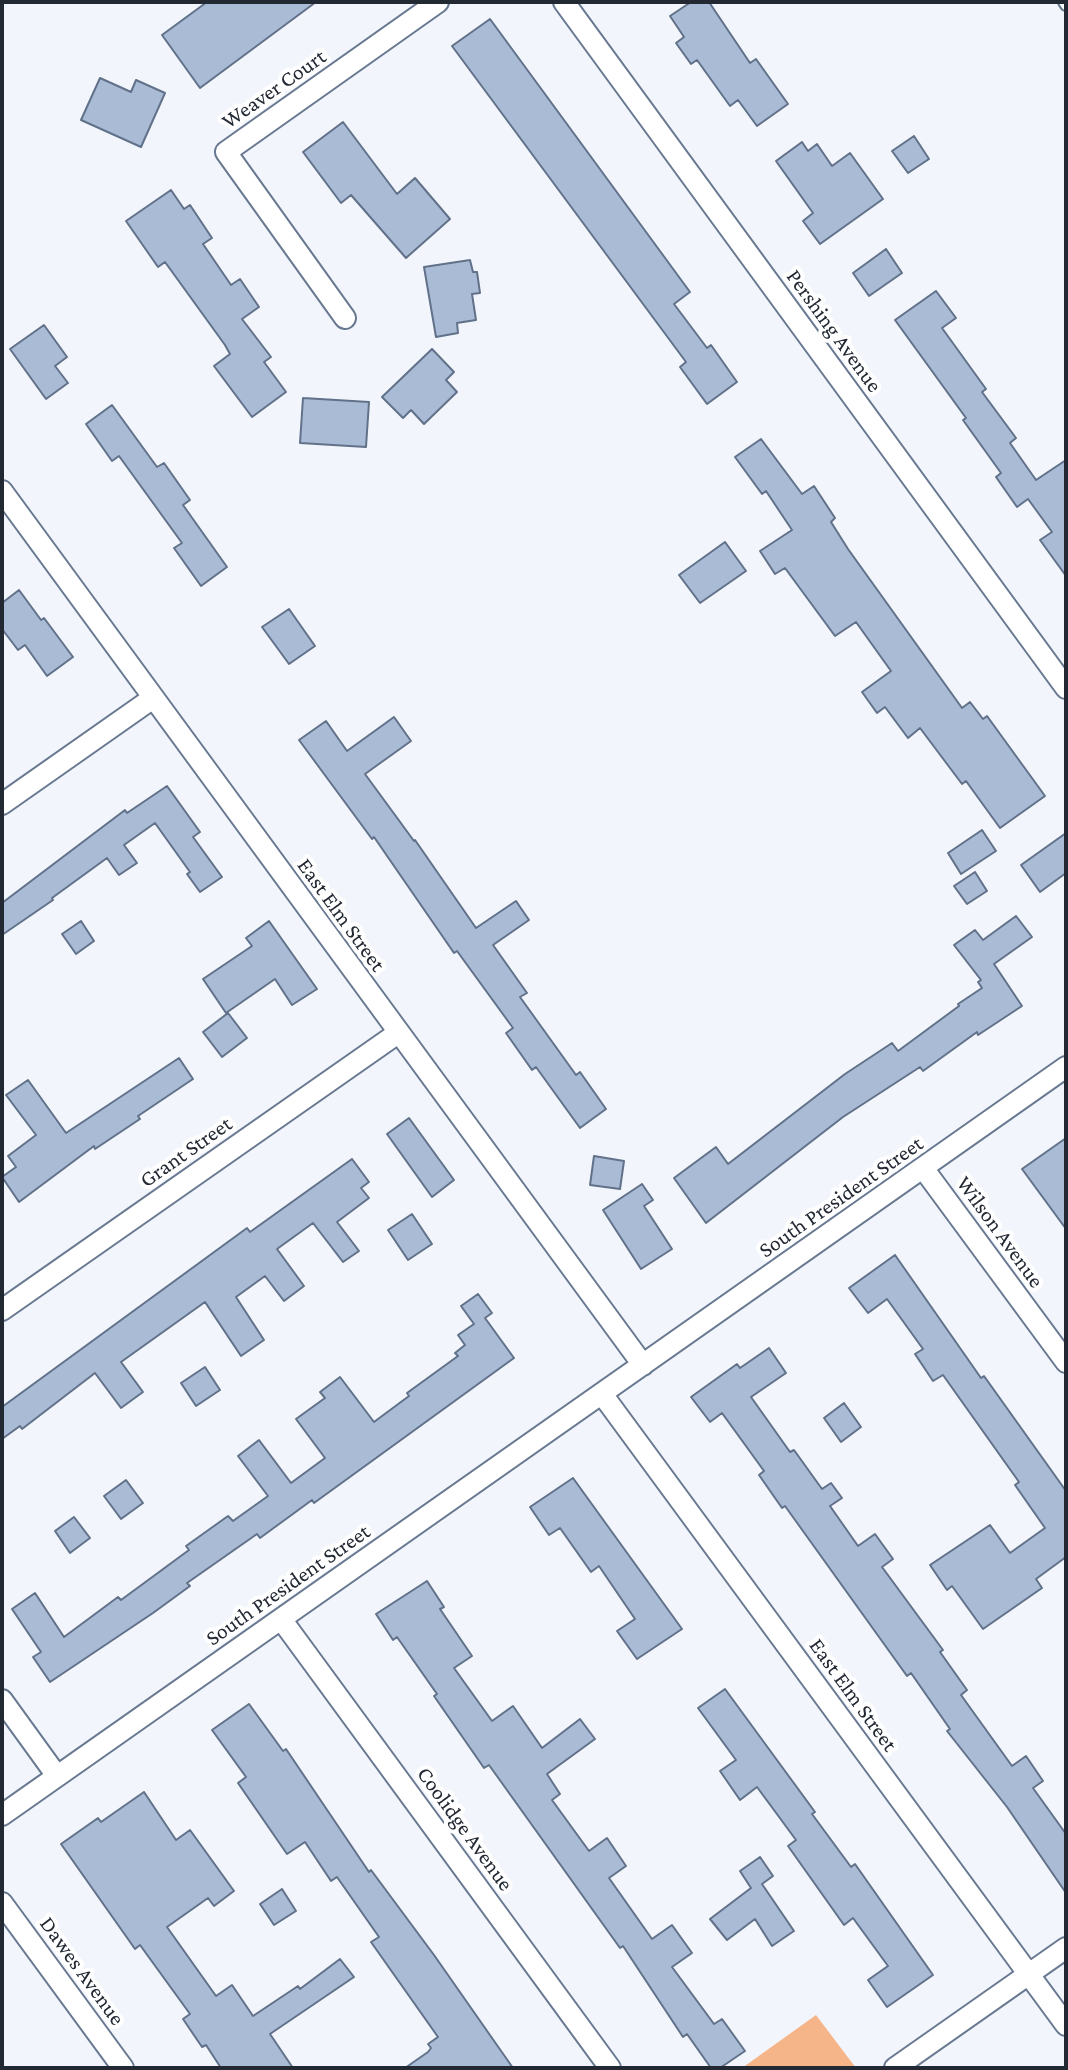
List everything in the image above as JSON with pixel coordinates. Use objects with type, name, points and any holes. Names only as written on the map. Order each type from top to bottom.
[{"type":"street","name":"Weaver Court","points":[[345,318],[226,152],[438,2]]},
{"type":"street","name":"Pershing Avenue","points":[[564,2],[1066,688]]},
{"type":"street","name":"East Elm Street","points":[[2,491],[643,1365]]},
{"type":"street","points":[[2,804],[153,698]]},
{"type":"street","name":"Grant Street","points":[[2,1310],[398,1033]]},
{"type":"street","name":"South President Street","points":[[2,1815],[1066,1067]]},
{"type":"street","name":"Wilson Avenue","points":[[923,1168],[1066,1362]]},
{"type":"street","name":"East Elm Street","points":[[602,1394],[1066,2025]]},
{"type":"street","name":"Coolidge Avenue","points":[[281,1619],[610,2068]]},
{"type":"street","points":[[2,1700],[57,1776]]},
{"type":"street","name":"Dawes Avenue","points":[[2,1903],[123,2068]]},
{"type":"street","points":[[895,2068],[1066,1948]]},
{"type":"shaded area","points":[[816,2015],[856,2068],[742,2068]]},
{"type":"building","points":[[207,2],[316,2],[200,88],[162,35]]},
{"type":"building","points":[[691,2],[709,2],[750,63],[756,59],[788,104],[757,126],[738,100],[730,106],[697,60],[691,64],[676,43],[684,37],[670,16]]},
{"type":"building","points":[[490,19],[690,292],[674,304],[707,348],[711,345],[737,382],[707,404],[680,367],[686,362],[452,46]]},
{"type":"building","points":[[100,78],[131,92],[136,80],[165,93],[141,147],[81,120]]},
{"type":"building","points":[[343,122],[397,194],[415,178],[450,219],[406,258],[351,195],[341,203],[303,152]]},
{"type":"building","points":[[914,136],[929,159],[908,173],[892,151]]},
{"type":"building","points":[[802,142],[808,151],[817,144],[832,166],[850,153],[883,199],[820,244],[803,221],[813,213],[776,161]]},
{"type":"building","points":[[171,190],[184,209],[190,205],[212,238],[203,244],[231,285],[240,279],[259,307],[242,319],[271,357],[264,362],[286,392],[252,417],[214,366],[230,354],[225,345],[165,262],[158,267],[126,221]]},
{"type":"building","points":[[886,249],[902,273],[869,296],[853,273]]},
{"type":"building","points":[[470,260],[473,272],[477,272],[480,293],[472,294],[476,320],[457,323],[458,333],[436,337],[424,267]]},
{"type":"building","points":[[936,291],[956,318],[942,328],[986,389],[982,392],[1016,438],[1010,443],[1036,480],[1066,460],[1066,576],[1040,540],[1052,532],[1028,499],[1017,507],[996,477],[1001,473],[963,420],[966,418],[895,320]]},
{"type":"building","points":[[44,325],[67,357],[55,366],[68,383],[46,399],[10,349]]},
{"type":"building","points":[[432,349],[454,372],[446,380],[457,392],[424,424],[411,410],[403,418],[382,397]]},
{"type":"building","points":[[303,398],[369,402],[366,447],[300,443]]},
{"type":"building","points":[[112,405],[157,467],[164,463],[190,500],[183,505],[227,567],[201,586],[174,548],[182,543],[119,456],[112,461],[86,424]]},
{"type":"building","points":[[761,439],[802,494],[814,486],[835,518],[831,522],[848,549],[962,708],[970,702],[983,719],[987,716],[1045,796],[1000,828],[966,781],[962,784],[920,728],[908,738],[885,707],[877,713],[862,692],[891,671],[856,622],[835,636],[785,568],[775,574],[760,551],[792,530],[766,491],[762,494],[735,457]]},
{"type":"building","points":[[725,542],[746,571],[700,603],[679,575]]},
{"type":"building","points":[[19,590],[73,657],[47,676],[25,645],[18,650],[2,629],[2,603]]},
{"type":"building","points":[[289,609],[315,646],[289,664],[262,627]]},
{"type":"building","points":[[394,717],[411,741],[365,774],[476,928],[516,901],[529,920],[493,945],[527,993],[520,997],[576,1075],[580,1072],[606,1109],[580,1128],[536,1067],[532,1070],[506,1033],[513,1028],[457,951],[454,953],[374,837],[372,839],[299,740],[326,721],[347,751]]},
{"type":"building","points":[[167,786],[200,832],[193,837],[222,877],[200,892],[187,874],[190,872],[155,823],[124,845],[137,863],[119,875],[107,858],[2,935],[2,903],[125,810],[127,813]]},
{"type":"building","points":[[982,830],[996,851],[961,874],[948,853]]},
{"type":"building","points":[[1066,833],[1066,873],[1040,892],[1021,865]]},
{"type":"building","points":[[975,872],[987,891],[967,904],[954,886]]},
{"type":"building","points":[[1016,916],[1032,937],[994,964],[1022,1006],[978,1035],[977,1032],[923,1071],[920,1067],[843,1117],[706,1223],[674,1178],[716,1147],[728,1164],[845,1074],[892,1043],[898,1051],[959,1006],[982,988],[978,982],[981,980],[954,945],[975,930],[983,940]]},
{"type":"building","points":[[81,921],[94,941],[76,954],[62,934]]},
{"type":"building","points":[[269,921],[317,989],[292,1005],[275,979],[226,1013],[203,979],[252,946],[246,938]]},
{"type":"building","points":[[228,1013],[247,1038],[222,1057],[203,1032]]},
{"type":"building","points":[[179,1058],[193,1079],[138,1116],[140,1119],[95,1149],[94,1146],[19,1202],[2,1177],[16,1167],[8,1156],[36,1135],[6,1095],[28,1080],[66,1133]]},
{"type":"building","points":[[409,1118],[454,1180],[432,1197],[387,1134]]},
{"type":"building","points":[[1066,1138],[1066,1229],[1022,1169]]},
{"type":"building","points":[[594,1156],[624,1161],[620,1189],[590,1185]]},
{"type":"building","points":[[352,1159],[369,1182],[361,1188],[369,1198],[337,1222],[359,1251],[343,1262],[313,1223],[277,1249],[304,1286],[284,1301],[265,1276],[236,1297],[264,1340],[241,1356],[205,1302],[121,1362],[143,1392],[121,1408],[95,1373],[22,1429],[20,1426],[2,1439],[2,1407],[247,1228],[250,1232]]},
{"type":"building","points":[[642,1184],[653,1200],[644,1206],[672,1249],[641,1269],[603,1210]]},
{"type":"building","points":[[412,1214],[432,1244],[408,1260],[388,1230]]},
{"type":"building","points":[[895,1255],[981,1378],[984,1376],[1066,1491],[1066,1557],[1036,1579],[1042,1588],[983,1629],[952,1586],[947,1590],[930,1565],[990,1525],[1010,1553],[1045,1528],[1015,1485],[1019,1482],[943,1375],[933,1381],[915,1354],[923,1349],[887,1299],[868,1313],[849,1288]]},
{"type":"building","points":[[478,1294],[492,1313],[485,1318],[514,1358],[314,1503],[312,1500],[260,1538],[257,1534],[187,1583],[190,1586],[153,1613],[50,1682],[33,1657],[41,1652],[12,1609],[35,1593],[64,1637],[118,1597],[121,1600],[189,1550],[186,1546],[228,1516],[233,1521],[268,1496],[238,1456],[259,1440],[291,1483],[325,1458],[296,1419],[325,1398],[320,1392],[340,1377],[374,1422],[409,1396],[407,1393],[458,1356],[455,1353],[465,1345],[458,1335],[474,1324],[461,1306]]},
{"type":"building","points":[[769,1348],[786,1373],[751,1397],[790,1452],[794,1450],[822,1489],[831,1483],[842,1498],[830,1506],[858,1546],[875,1534],[893,1559],[882,1567],[943,1650],[940,1652],[967,1690],[961,1695],[1012,1766],[1026,1756],[1043,1781],[1033,1788],[1066,1834],[1066,1893],[1007,1807],[947,1731],[950,1729],[911,1673],[907,1676],[785,1506],[782,1508],[759,1475],[764,1471],[722,1413],[710,1422],[691,1397],[737,1364],[740,1368]]},
{"type":"building","points":[[205,1367],[220,1390],[196,1406],[181,1383]]},
{"type":"building","points":[[844,1403],[861,1427],[841,1442],[824,1418]]},
{"type":"building","points":[[573,1478],[682,1629],[637,1659],[617,1631],[635,1619],[599,1566],[591,1572],[560,1528],[549,1535],[530,1507]]},
{"type":"building","points":[[126,1480],[143,1503],[121,1519],[104,1496]]},
{"type":"building","points":[[74,1517],[90,1538],[70,1553],[55,1531]]},
{"type":"building","points":[[427,1581],[444,1607],[440,1609],[472,1656],[454,1668],[492,1721],[513,1706],[542,1748],[580,1719],[595,1739],[547,1774],[560,1794],[552,1800],[589,1851],[607,1838],[626,1866],[609,1878],[652,1939],[672,1925],[692,1953],[672,1967],[714,2024],[722,2019],[745,2051],[720,2068],[711,2068],[687,2034],[683,2037],[623,1946],[620,1948],[489,1765],[484,1768],[434,1696],[437,1694],[397,1637],[393,1640],[376,1614]]},
{"type":"building","points":[[725,1689],[815,1812],[812,1814],[851,1867],[855,1864],[933,1975],[887,2007],[868,1980],[888,1966],[853,1918],[844,1925],[788,1846],[796,1840],[757,1787],[740,1800],[720,1771],[736,1760],[698,1708]]},
{"type":"building","points":[[249,1704],[283,1751],[286,1749],[369,1872],[371,1870],[434,1955],[513,2068],[405,2068],[428,2052],[431,2048],[428,2044],[438,2037],[371,1942],[379,1937],[337,1877],[331,1881],[305,1842],[287,1854],[238,1783],[246,1777],[212,1730]]},
{"type":"building","points":[[144,1792],[176,1840],[190,1830],[234,1891],[214,1906],[208,1898],[167,1927],[216,1996],[232,1985],[253,2016],[298,1986],[300,1989],[340,1959],[354,1977],[270,2034],[293,2068],[221,2068],[183,2019],[190,2014],[140,1945],[135,1949],[61,1844],[98,1818],[101,1822]]},
{"type":"building","points":[[760,1857],[773,1876],[762,1884],[794,1931],[772,1946],[755,1919],[727,1940],[710,1919],[751,1888],[740,1871]]},
{"type":"building","points":[[282,1889],[296,1911],[274,1925],[260,1904]]}]
